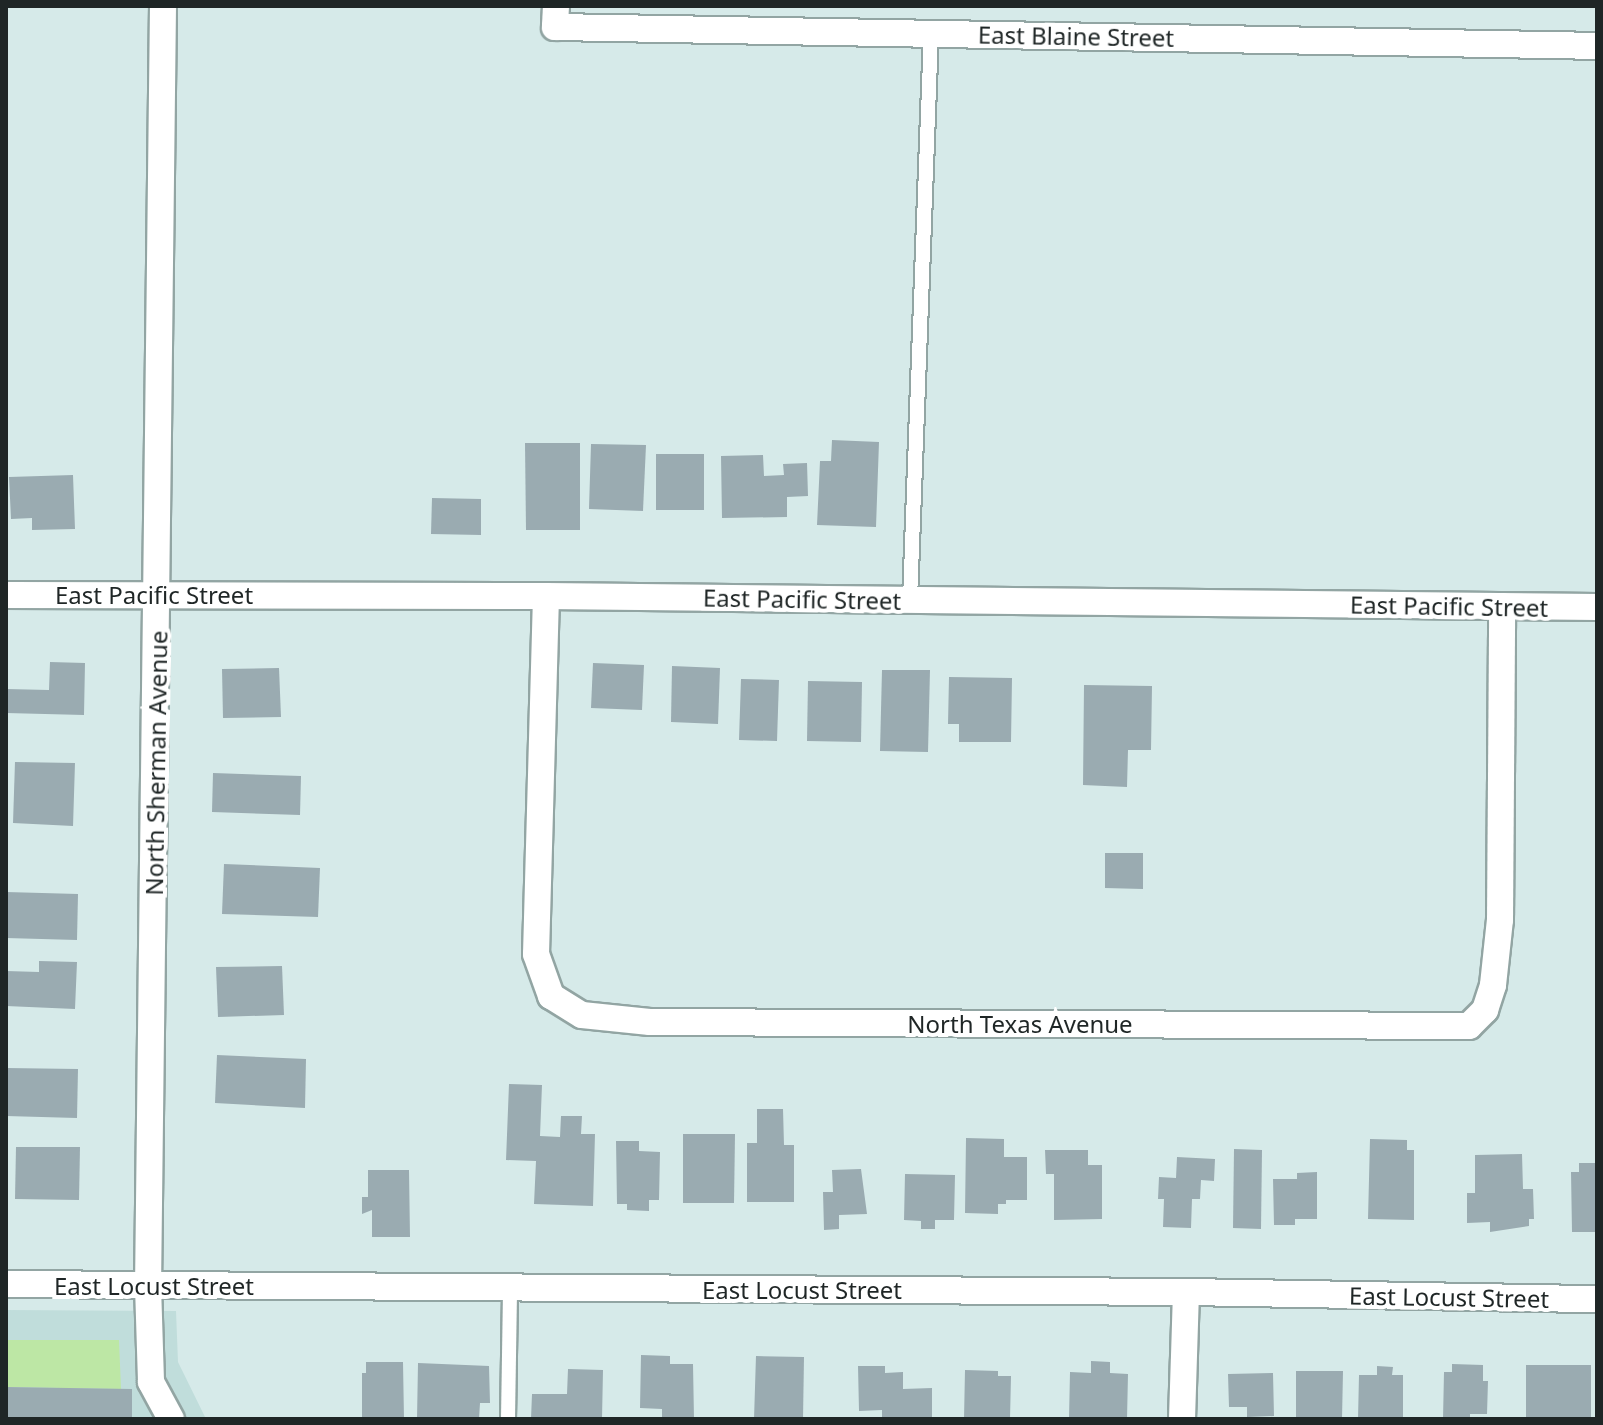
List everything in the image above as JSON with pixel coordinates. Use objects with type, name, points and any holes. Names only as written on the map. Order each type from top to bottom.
[{"type":"street","name":"North Sherman Avenue","points":[[163,6],[148,1286],[151,1382],[171,1419]]},
{"type":"street","name":"East Blaine Street","points":[[556,17],[931,34],[1597,46]]},
{"type":"street","name":"East Pacific Street","points":[[6,595],[546,596],[1597,607]]},
{"type":"street","name":"North Texas Avenue","points":[[546,596],[536,954],[551,996],[582,1015],[666,1022],[1469,1026],[1485,1010],[1493,985],[1500,920],[1502,606]]},
{"type":"street","name":"East Locust Street","points":[[6,1284],[1186,1292],[1597,1299]]},
{"type":"street","points":[[1182,1419],[1186,1292]]},
{"type":"lane","points":[[910,600],[931,34]]},
{"type":"lane","points":[[508,1419],[510,1288]]},
{"type":"shaded area","points":[[6,1310],[176,1311],[178,1362],[206,1419],[6,1419]]},
{"type":"green space","points":[[6,1340],[119,1340],[121,1389],[6,1387]]},
{"type":"building","points":[[832,440],[879,442],[876,527],[817,525],[820,461],[831,461]]},
{"type":"building","points":[[525,443],[580,443],[580,530],[526,530]]},
{"type":"building","points":[[591,444],[646,445],[643,511],[589,509]]},
{"type":"building","points":[[656,454],[704,454],[704,510],[656,510]]},
{"type":"building","points":[[763,455],[764,476],[784,475],[783,464],[807,463],[808,496],[787,497],[787,517],[722,518],[721,456]]},
{"type":"building","points":[[73,475],[75,529],[32,530],[32,518],[11,519],[9,477]]},
{"type":"building","points":[[432,498],[481,499],[481,535],[431,534]]},
{"type":"building","points":[[50,662],[85,663],[84,715],[6,713],[6,689],[49,690]]},
{"type":"building","points":[[593,663],[644,665],[642,710],[591,708]]},
{"type":"building","points":[[672,666],[720,668],[718,724],[671,722]]},
{"type":"building","points":[[279,668],[281,717],[223,718],[222,669]]},
{"type":"building","points":[[882,670],[930,670],[928,752],[880,751]]},
{"type":"building","points":[[949,677],[1012,678],[1011,742],[959,742],[959,724],[948,724]]},
{"type":"building","points":[[741,679],[779,680],[777,741],[739,740]]},
{"type":"building","points":[[808,681],[862,682],[861,742],[807,741]]},
{"type":"building","points":[[1084,685],[1152,686],[1151,750],[1128,750],[1127,787],[1083,785]]},
{"type":"building","points":[[15,762],[75,763],[73,826],[13,823]]},
{"type":"building","points":[[213,773],[301,776],[300,815],[212,812]]},
{"type":"building","points":[[1105,853],[1143,853],[1143,889],[1105,888]]},
{"type":"building","points":[[224,864],[320,868],[318,917],[222,914]]},
{"type":"building","points":[[6,892],[78,894],[77,940],[6,938]]},
{"type":"building","points":[[39,961],[77,962],[75,1009],[6,1006],[6,971],[39,972]]},
{"type":"building","points":[[282,966],[284,1015],[218,1017],[216,967]]},
{"type":"building","points":[[217,1055],[306,1059],[305,1108],[215,1103]]},
{"type":"building","points":[[6,1068],[78,1069],[77,1118],[6,1116]]},
{"type":"building","points":[[509,1084],[542,1085],[540,1136],[560,1137],[561,1116],[582,1116],[581,1134],[595,1134],[593,1206],[534,1204],[536,1161],[506,1160]]},
{"type":"building","points":[[757,1109],[783,1109],[784,1145],[794,1145],[794,1202],[747,1202],[747,1143],[757,1143]]},
{"type":"building","points":[[683,1134],[735,1134],[734,1203],[683,1203]]},
{"type":"building","points":[[966,1138],[1004,1139],[1004,1157],[1027,1157],[1027,1200],[1006,1200],[1006,1204],[998,1204],[998,1214],[965,1213]]},
{"type":"building","points":[[1370,1139],[1407,1140],[1407,1150],[1414,1150],[1414,1220],[1368,1219]]},
{"type":"building","points":[[616,1141],[639,1141],[639,1151],[660,1152],[659,1200],[649,1200],[649,1211],[627,1210],[627,1204],[617,1204]]},
{"type":"building","points":[[16,1147],[80,1147],[79,1200],[15,1199]]},
{"type":"building","points":[[1234,1149],[1262,1150],[1261,1229],[1233,1228]]},
{"type":"building","points":[[1045,1150],[1088,1150],[1088,1165],[1102,1165],[1102,1219],[1054,1220],[1054,1174],[1046,1174]]},
{"type":"building","points":[[1522,1154],[1523,1189],[1533,1189],[1534,1219],[1529,1219],[1529,1226],[1490,1232],[1490,1222],[1467,1223],[1467,1193],[1475,1193],[1475,1155]]},
{"type":"building","points":[[1177,1157],[1215,1159],[1214,1181],[1201,1180],[1200,1199],[1192,1199],[1191,1228],[1163,1227],[1164,1199],[1158,1199],[1159,1177],[1176,1178]]},
{"type":"building","points":[[1579,1163],[1597,1163],[1597,1232],[1572,1232],[1571,1172],[1579,1172]]},
{"type":"building","points":[[861,1169],[867,1214],[839,1215],[839,1229],[824,1230],[823,1192],[833,1192],[832,1170]]},
{"type":"building","points":[[368,1170],[409,1170],[410,1237],[372,1237],[372,1210],[362,1214],[362,1197],[368,1197]]},
{"type":"building","points":[[1317,1172],[1317,1219],[1295,1219],[1295,1225],[1274,1225],[1273,1179],[1297,1179],[1297,1173]]},
{"type":"building","points":[[905,1174],[955,1175],[954,1220],[935,1220],[935,1229],[921,1229],[921,1221],[904,1220]]},
{"type":"building","points":[[641,1355],[670,1356],[670,1364],[693,1364],[694,1419],[662,1419],[662,1409],[640,1408]]},
{"type":"building","points":[[756,1356],[804,1357],[803,1419],[754,1419]]},
{"type":"building","points":[[1091,1361],[1110,1362],[1110,1373],[1128,1374],[1127,1419],[1069,1419],[1070,1372],[1091,1373]]},
{"type":"building","points":[[366,1362],[403,1362],[404,1419],[362,1419],[362,1373],[366,1373]]},
{"type":"building","points":[[418,1363],[489,1366],[490,1403],[480,1403],[479,1419],[417,1419]]},
{"type":"building","points":[[1452,1364],[1483,1365],[1483,1381],[1488,1381],[1487,1414],[1470,1414],[1470,1419],[1443,1419],[1444,1372],[1452,1372]]},
{"type":"building","points":[[1526,1365],[1591,1365],[1591,1419],[1526,1419]]},
{"type":"building","points":[[858,1366],[885,1366],[885,1373],[903,1372],[903,1389],[932,1388],[932,1419],[882,1419],[882,1410],[859,1411]]},
{"type":"building","points":[[1377,1366],[1393,1367],[1392,1375],[1403,1375],[1403,1419],[1358,1419],[1359,1375],[1377,1375]]},
{"type":"building","points":[[568,1369],[603,1370],[602,1419],[531,1419],[532,1394],[567,1394]]},
{"type":"building","points":[[965,1370],[998,1371],[998,1376],[1011,1376],[1010,1419],[964,1419]]},
{"type":"building","points":[[1296,1371],[1343,1371],[1342,1419],[1296,1419]]},
{"type":"building","points":[[1273,1373],[1274,1416],[1247,1417],[1247,1407],[1229,1407],[1228,1374]]},
{"type":"building","points":[[6,1387],[132,1389],[132,1419],[6,1419]]}]
